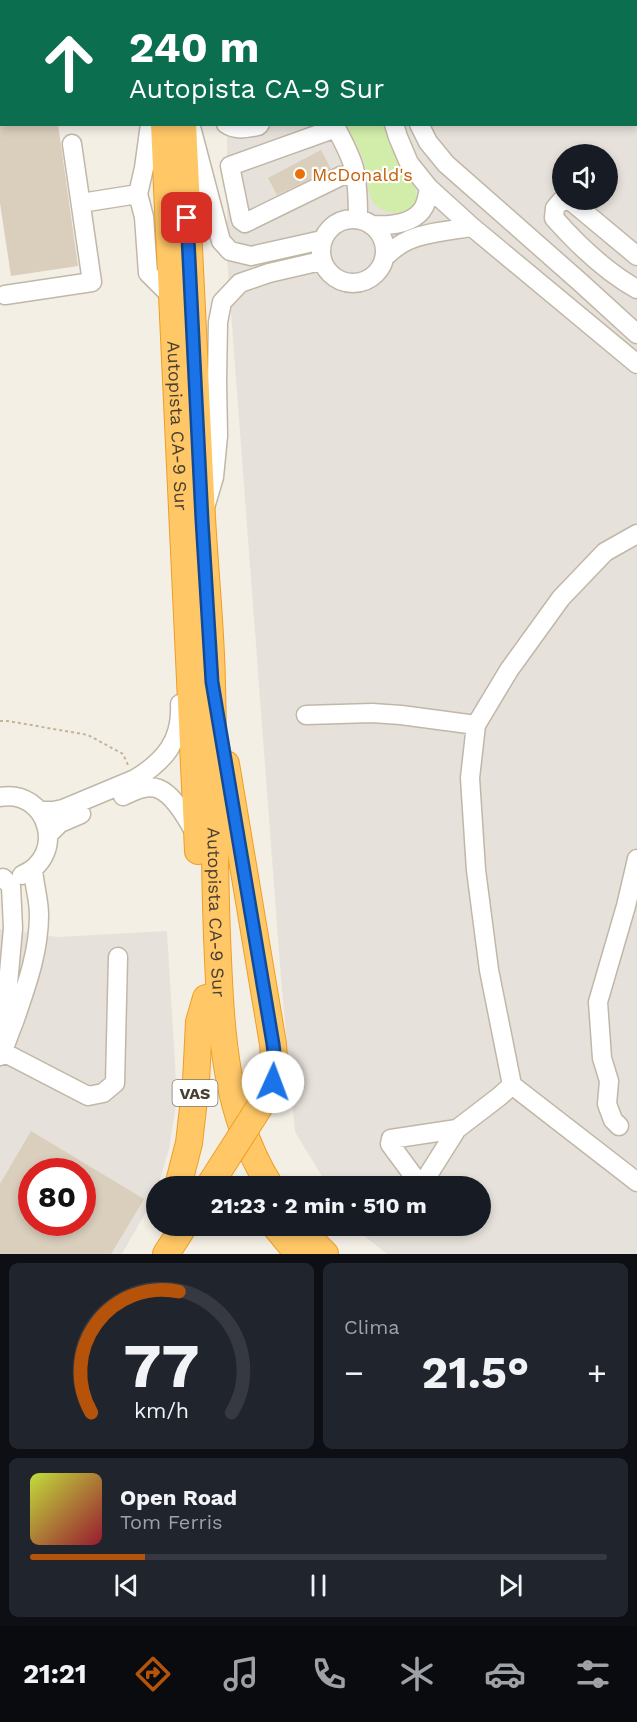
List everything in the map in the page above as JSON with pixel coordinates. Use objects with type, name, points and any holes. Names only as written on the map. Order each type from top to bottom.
[{"type":"highway","name":"Autopista CA-9 Sur","points":[[164,126],[172,297],[192,528],[212,682],[214,872],[222,1030],[236,1110],[252,1155],[264,1176]]},
{"type":"highway","name":"Autopista CA-9 Sur","points":[[183,126],[197,835],[208,1033],[214,1081],[223,1120],[244,1176]]},
{"type":"highway","points":[[212,682],[273,1044],[275,1071],[271,1089],[215,1176]]},
{"type":"highway","name":"VAS","points":[[181,1176],[189,1143],[196,1082],[199,1022],[206,998]]},
{"type":"highway","points":[[151,1254],[159,1236]]},
{"type":"highway","points":[[166,1254],[178,1236]]},
{"type":"highway","points":[[283,1236],[298,1254]]},
{"type":"highway","points":[[307,1236],[325,1254]]},
{"type":"street","points":[[150,126],[138,194],[144,217],[148,273],[172,297]]},
{"type":"street","points":[[191,126],[221,242],[230,251],[251,256],[322,240]]},
{"type":"street","points":[[229,126],[232,128],[252,126]]},
{"type":"street","points":[[355,174],[341,177],[245,223],[241,220],[230,166],[335,126],[350,157],[355,174],[365,222],[378,231],[385,248],[381,268],[372,278],[361,283],[349,284],[337,280],[327,272],[321,261],[322,240],[328,230],[336,223],[347,219],[365,222],[386,226],[402,223],[419,214],[425,205],[429,188]]},
{"type":"street","points":[[395,126],[409,163],[429,188],[472,227],[637,364]]},
{"type":"street","points":[[420,126],[428,142],[446,164],[617,317],[635,329]]},
{"type":"street","points":[[5,295],[92,282],[72,144]]},
{"type":"street","points":[[81,203],[138,194]]},
{"type":"street","points":[[637,255],[571,201],[561,201],[555,208],[554,218],[571,237],[620,280],[637,289]]},
{"type":"street","points":[[385,257],[396,246],[410,239],[472,227]]},
{"type":"street","points":[[39,811],[63,808],[135,779],[160,760],[176,738],[181,714],[175,550],[192,528],[214,477],[218,436],[218,322],[222,302],[240,283],[268,273],[321,261]]},
{"type":"street","points":[[525,271],[568,296],[580,282]]},
{"type":"street","points":[[572,310],[580,301],[583,301],[603,314],[617,317]]},
{"type":"street","points":[[637,534],[605,552],[561,598],[509,670],[476,725],[470,778],[476,870],[489,970],[512,1085],[637,1182]]},
{"type":"street","points":[[306,716],[372,713],[476,725]]},
{"type":"street","points":[[48,835],[60,823],[137,789],[149,788],[159,789],[176,803],[197,835]]},
{"type":"street","points":[[0,797],[17,797],[29,802],[46,822],[48,835],[47,848],[33,869],[19,876],[2,877]]},
{"type":"street","points":[[619,1126],[613,1120],[607,1104],[609,1082],[602,1058],[598,1002],[637,859]]},
{"type":"street","points":[[1,1054],[30,976],[36,944],[39,903],[34,886],[33,869]]},
{"type":"street","points":[[1,1054],[13,928],[10,886],[2,877]]},
{"type":"street","points":[[1,1054],[88,1096],[103,1093],[115,1083],[118,957]]},
{"type":"street","points":[[457,1129],[512,1085]]},
{"type":"path","points":[[0,721],[88,735],[123,754],[135,779]]},
{"type":"shaded area","points":[[227,126],[637,126],[637,1254],[387,1254],[364,1236],[491,1236],[491,1176],[322,1176],[295,1132],[281,978],[227,259]]},
{"type":"shaded area","points":[[0,929],[58,937],[167,931],[177,1098],[169,1149],[161,1176],[146,1176],[146,1212],[122,1254],[0,1254]]},
{"type":"green space","points":[[344,126],[384,126],[397,160],[415,188],[416,199],[408,210],[394,213],[379,208],[373,202],[366,168],[355,142]]},
{"type":"building","points":[[0,126],[58,126],[78,266],[11,276],[0,203]]},
{"type":"building","name":"McDonald's","points":[[321,150],[331,169],[277,195],[268,178]]},
{"type":"building","points":[[31,1131],[76,1158],[18,1158],[18,1236],[96,1236],[96,1170],[144,1199],[111,1254],[0,1254],[0,1184]]},
{"type":"place","name":"McDonald's","points":[[300,174]]},
{"type":"route","points":[[187,218],[212,682],[273,1044],[275,1071],[273,1082]]}]
